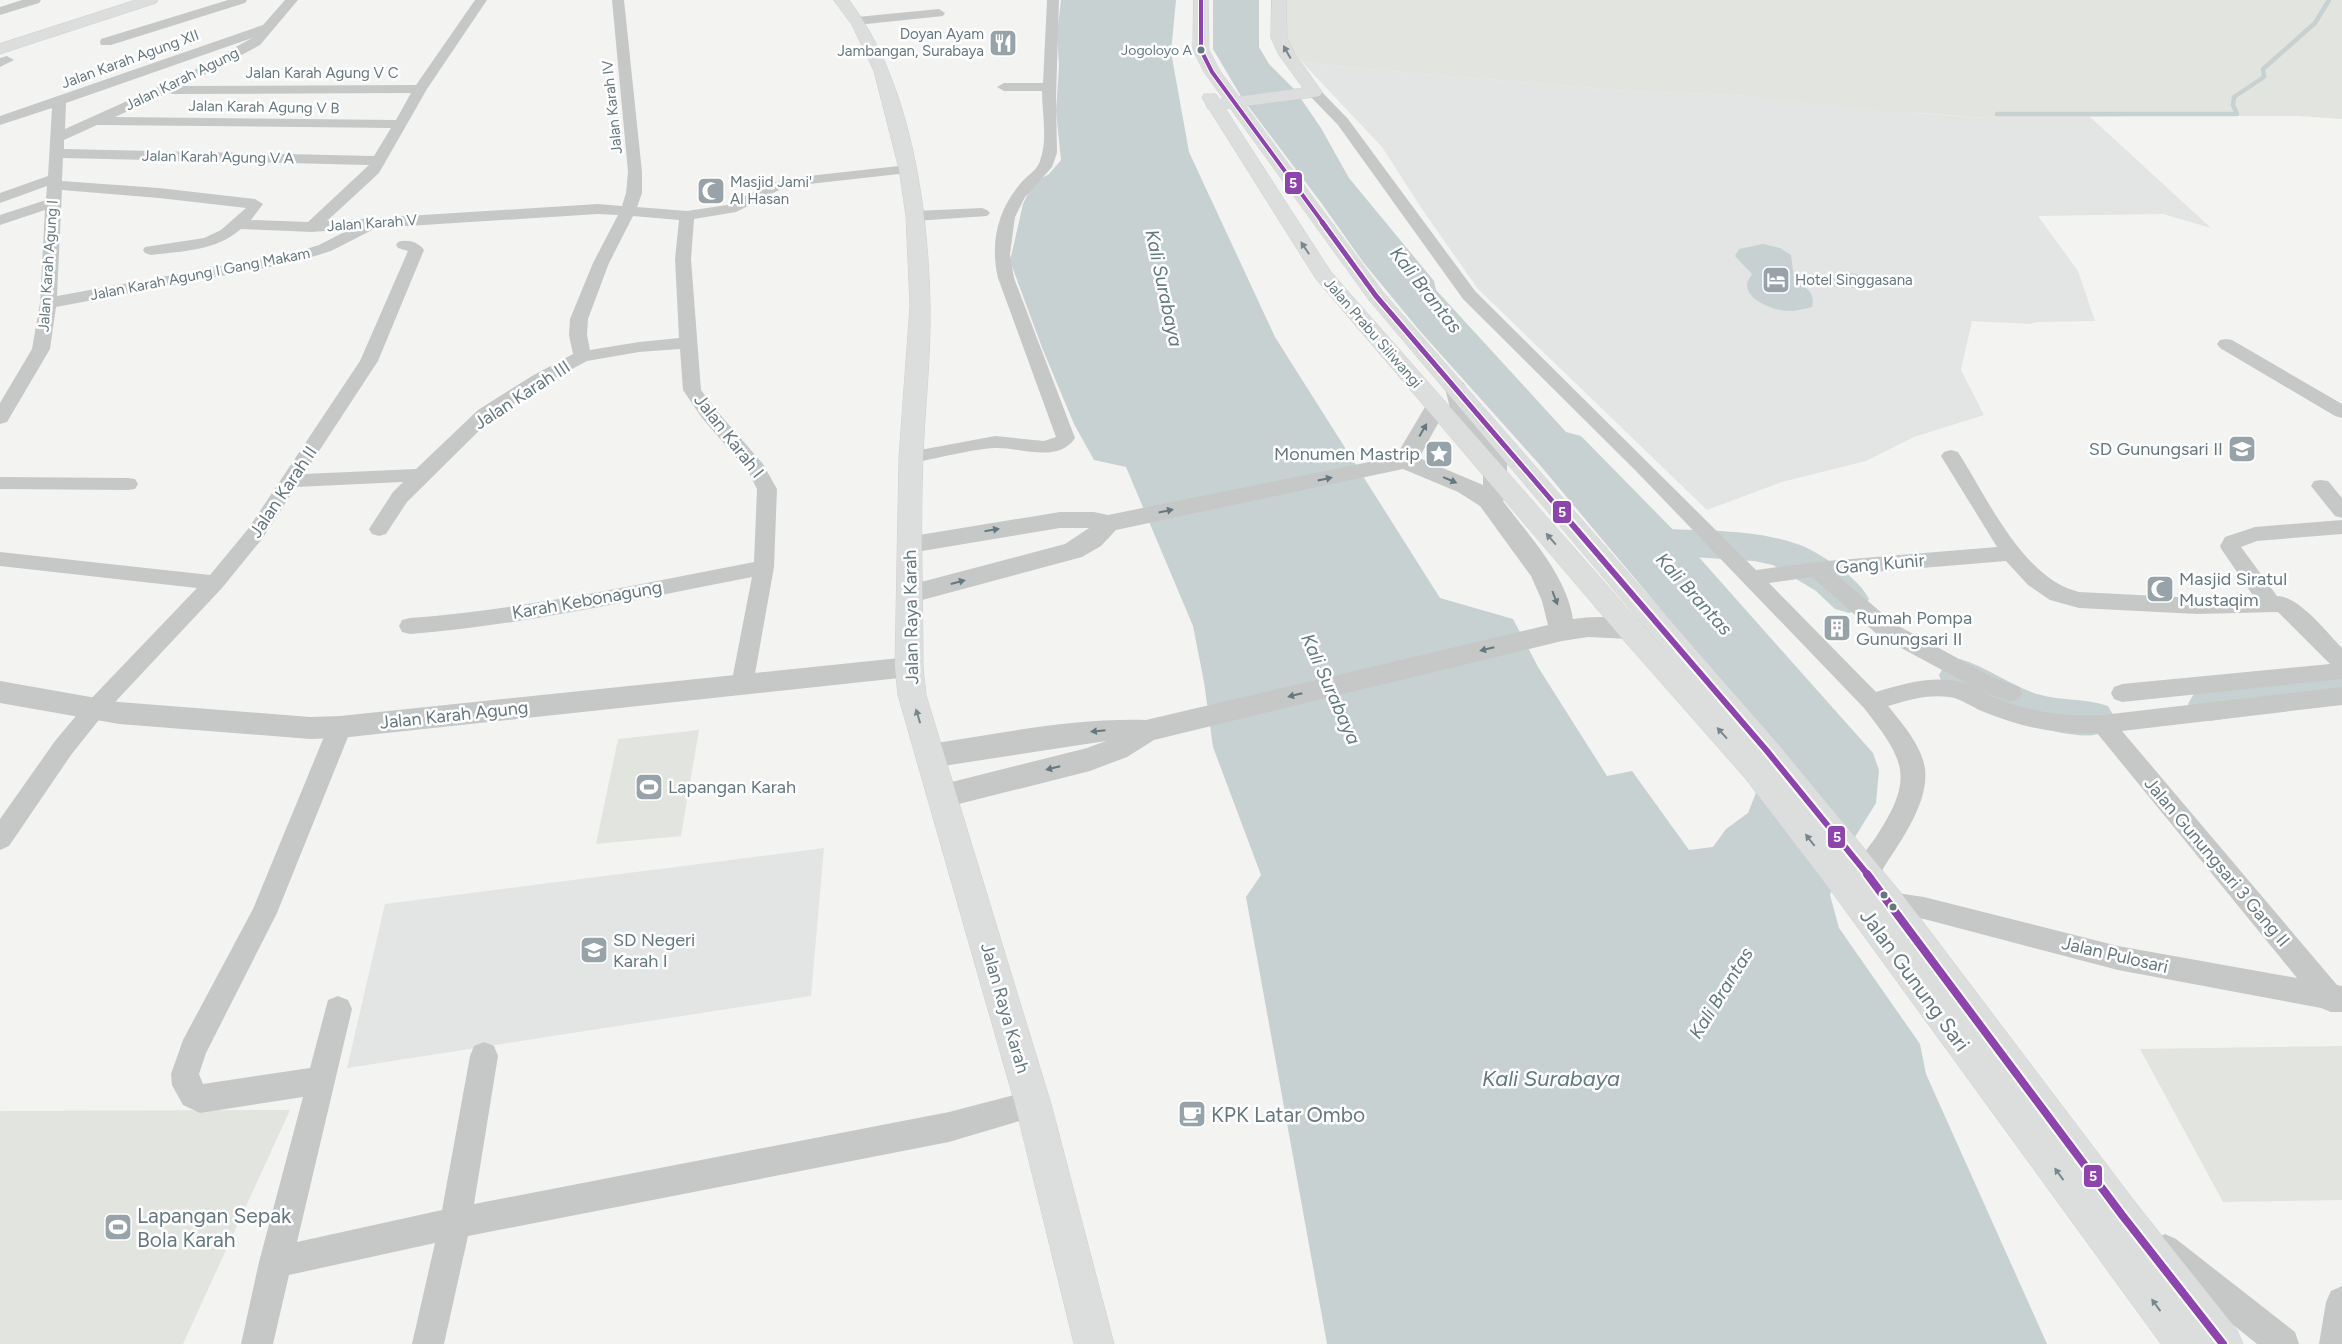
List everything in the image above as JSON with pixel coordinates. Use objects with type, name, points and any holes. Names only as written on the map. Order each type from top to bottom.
[{"type":"main road","points":[[0,39],[120,0]]},
{"type":"main road","points":[[2,58],[151,0]]},
{"type":"main road","name":"Jalan Raya Karah","points":[[841,0],[856,21],[882,70],[908,169],[915,216],[920,306],[911,457],[909,667],[912,695],[1033,1104],[1094,1344]]},
{"type":"main road","name":"Jalan Prabu Siliwangi","points":[[1201,0],[1200,50],[1323,275],[1495,474],[1637,620]]},
{"type":"main road","points":[[1229,103],[1308,93],[1280,38],[1279,0]]},
{"type":"main road","name":"Jalan Prabu Siliwangi","points":[[1186,42],[1194,71],[1229,103],[1358,272],[1456,388],[1637,620]]},
{"type":"main road","points":[[1323,275],[1334,269],[1342,268],[1358,272]]},
{"type":"main road","name":"Jalan Gunung Sari","points":[[1637,620],[1761,760],[1852,868],[2184,1344]]},
{"type":"main road","name":"Jalan Gunung Sari","points":[[1852,868],[1890,903],[2122,1215],[2223,1344]]},
{"type":"street","points":[[0,11],[35,0]]},
{"type":"street","points":[[106,42],[241,0]]},
{"type":"street","name":"Jalan Karah Agung","points":[[57,138],[164,90],[250,46],[270,27],[292,0]]},
{"type":"street","name":"Jalan Karah V","points":[[312,227],[353,192],[374,170],[420,88],[481,0]]},
{"type":"street","name":"Jalan Karah IV","points":[[618,0],[635,172],[634,193],[629,210]]},
{"type":"street","points":[[911,457],[995,442],[1044,447],[1060,444],[1066,438],[1006,278],[1001,258],[1001,242],[1009,215],[1024,188],[1042,171],[1048,160],[1052,138],[1050,19],[1053,0]]},
{"type":"street","points":[[856,21],[939,13]]},
{"type":"street","name":"Jalan Karah Agung XII","points":[[0,121],[270,27]]},
{"type":"street","points":[[1004,88],[1050,87]]},
{"type":"street","name":"Jalan Karah Agung V C","points":[[164,90],[420,88]]},
{"type":"street","points":[[1308,93],[1343,122],[1468,295],[1642,466],[1730,559],[1872,702],[1894,730],[1913,766],[1915,781],[1911,794],[1886,846],[1852,868]]},
{"type":"street","name":"Jalan Karah Agung I","points":[[0,418],[41,349],[48,304],[59,102]]},
{"type":"street","name":"Jalan Karah Agung V B","points":[[96,121],[401,124]]},
{"type":"street","name":"Jalan Karah Agung V A","points":[[56,153],[380,161]]},
{"type":"street","name":"Jalan Karah V","points":[[312,227],[598,208],[687,216],[732,209],[749,202],[772,188],[790,182],[908,169]]},
{"type":"street","points":[[0,198],[55,181],[255,204],[253,209],[223,236],[209,241],[151,250]]},
{"type":"street","points":[[0,220],[54,202]]},
{"type":"street","name":"Jalan Karah III","points":[[379,529],[400,497],[485,414],[538,380],[582,356],[578,335],[580,320],[601,263],[629,210]]},
{"type":"street","points":[[915,216],[982,213]]},
{"type":"street","name":"Jalan Karah I","points":[[687,216],[683,258],[688,344],[694,395],[756,468],[766,484],[768,496],[764,567],[742,685]]},
{"type":"street","name":"Jalan Karah Agung I Gang Makam","points":[[48,304],[296,257],[326,248],[375,223]]},
{"type":"street","points":[[237,224],[312,227]]},
{"type":"street","name":"Jalan Karah II","points":[[0,839],[63,748],[94,710],[215,583],[255,534],[292,481],[369,361],[416,250],[413,247],[404,245]]},
{"type":"street","points":[[582,356],[639,347],[688,344]]},
{"type":"street","points":[[2226,344],[2342,412]]},
{"type":"street","points":[[1456,388],[1461,408],[1492,450],[1495,462],[1494,508]]},
{"type":"street","points":[[1405,461],[1436,407]]},
{"type":"street","points":[[1951,456],[2011,553],[2035,580],[2066,598],[2197,606],[2277,604]]},
{"type":"street","points":[[910,544],[1060,520],[1113,522],[1380,468],[1405,461],[1476,492],[1487,499],[1530,553],[1552,588],[1559,606],[1562,631]]},
{"type":"street","points":[[292,481],[421,475]]},
{"type":"street","points":[[0,483],[128,484]]},
{"type":"street","points":[[2321,486],[2342,511]]},
{"type":"street","points":[[910,594],[1073,551],[1092,540],[1113,522]]},
{"type":"street","points":[[2342,528],[2255,534],[2232,542],[2230,546],[2277,604],[2342,662]]},
{"type":"street","name":"Gang Kunir","points":[[1750,578],[1812,569],[2011,553]]},
{"type":"street","points":[[0,559],[215,583]]},
{"type":"street","name":"Karah Kebonagung","points":[[410,626],[462,622],[555,608],[764,567]]},
{"type":"street","points":[[1812,569],[1887,630],[1996,696],[2045,723],[2067,726],[2103,724],[2149,717],[2342,696]]},
{"type":"street","points":[[930,756],[1083,732],[1155,729],[1562,631],[1637,620]]},
{"type":"street","name":"Jalan Karah Agung","points":[[0,692],[94,710],[310,728],[340,727],[909,667]]},
{"type":"street","points":[[2149,717],[2129,694],[2342,671]]},
{"type":"street","points":[[1872,702],[1916,689],[1941,688],[1996,696]]},
{"type":"street","name":"Jalan Gunungsari 3 Gang II","points":[[2103,724],[2337,999]]},
{"type":"street","points":[[322,1080],[200,1098],[189,1091],[186,1085],[185,1074],[193,1049],[264,913],[340,727]]},
{"type":"street","points":[[943,796],[1090,759],[1117,749],[1155,729]]},
{"type":"street","name":"Jalan Pulosari","points":[[1890,903],[1924,908],[2118,958],[2337,999]]},
{"type":"street","points":[[257,1344],[275,1262],[322,1080],[338,1009]]},
{"type":"street","points":[[428,1344],[456,1223],[484,1056]]},
{"type":"street","points":[[275,1262],[456,1223],[949,1127],[1033,1104]]},
{"type":"street","points":[[2122,1215],[2283,1344]]},
{"type":"street","points":[[2335,1344],[2342,1302]]},
{"type":"shaded area","points":[[1284,0],[2342,0],[2342,119],[2298,116],[1989,118],[1877,110],[1733,95],[1628,91],[1341,67],[1302,62],[1285,41]]},
{"type":"shaded area","name":"Hotel Singgasana","points":[[1302,62],[1341,67],[1628,91],[1733,95],[1928,114],[1989,118],[2089,116],[2211,228],[2163,214],[2038,216],[2078,271],[2095,321],[2038,322],[2029,324],[1972,321],[1961,370],[1984,415],[1914,437],[1866,461],[1782,482],[1707,510],[1478,289],[1424,212],[1382,147]]},
{"type":"shaded area","name":"Lapangan Karah","points":[[699,730],[681,836],[596,844],[618,739]]},
{"type":"shaded area","name":"SD Negeri Karah I","points":[[824,848],[811,996],[347,1068],[385,904]]},
{"type":"shaded area","points":[[2342,1046],[2342,1200],[2223,1202],[2140,1049]]},
{"type":"shaded area","name":"Lapangan Sepak Bola Karah","points":[[290,1110],[183,1344],[0,1344],[0,1111]]},
{"type":"water","name":"Kali Surabaya","points":[[1061,0],[1176,0],[1171,52],[1189,152],[1275,337],[1440,598],[1513,619],[1538,667],[1607,776],[1632,771],[1689,850],[1713,847],[1726,829],[1748,813],[1772,752],[1772,742],[1539,464],[1419,330],[1363,262],[1242,98],[1213,49],[1213,0],[1259,0],[1259,47],[1269,64],[1295,90],[1321,128],[1349,178],[1434,281],[1436,290],[1566,432],[1581,436],[1689,546],[1873,753],[1879,770],[1876,803],[1850,845],[1830,895],[1839,928],[1920,1044],[1926,1074],[2047,1344],[1327,1344],[1246,897],[1261,875],[1213,747],[1204,682],[1193,626],[1126,467],[1094,460],[1074,424],[1043,350],[1010,261],[1023,204],[1033,183],[1049,174],[1061,160],[1056,111],[1059,66],[1057,34]]},
{"type":"water","points":[[1763,244],[1780,248],[1791,255],[1794,279],[1806,287],[1811,294],[1812,307],[1794,311],[1783,311],[1763,304],[1748,291],[1747,285],[1752,274],[1735,256],[1739,249]]},
{"type":"water","points":[[1851,273],[1874,278],[1878,282],[1874,288],[1841,288],[1826,282],[1826,279],[1831,276],[1842,278]]},
{"type":"waterway","points":[[1997,114],[2237,114],[2233,105],[2234,97],[2264,77],[2263,69],[2315,23],[2329,0]]},
{"type":"waterway","name":"Kali Brantas","points":[[1645,541],[1754,548],[1782,553],[1806,565],[1830,581],[1849,599]]},
{"type":"waterway","points":[[1960,675],[1990,693],[2023,707],[2057,716],[2093,718]]},
{"type":"waterway","points":[[2210,704],[2342,685]]},
{"type":"transit line","name":"5","points":[[1201,0],[1201,50],[1212,72],[1376,296],[1767,751],[1890,903],[2122,1215],[2223,1344]]},
{"type":"place","name":"Doyan Ayam Jambangan, Surabaya","points":[[1003,43]]},
{"type":"place","name":"Jogoloyo A","points":[[1201,50]]},
{"type":"place","name":"Masjid Jami' Al Hasan","points":[[711,191]]},
{"type":"place","name":"Hotel Singgasana","points":[[1776,280]]},
{"type":"place","name":"SD Gunungsari II","points":[[2242,449]]},
{"type":"place","name":"Monumen Mastrip","points":[[1439,454]]},
{"type":"place","name":"Masjid Siratul Mustaqim","points":[[2160,589]]},
{"type":"place","name":"Rumah Pompa Gunungsari II","points":[[1837,628]]},
{"type":"place","name":"Lapangan Karah","points":[[649,787]]},
{"type":"place","name":"SD Negeri Karah I","points":[[594,950]]},
{"type":"place","name":"KPK Latar Ombo","points":[[1192,1114]]},
{"type":"place","name":"Lapangan Sepak Bola Karah","points":[[118,1227]]}]
